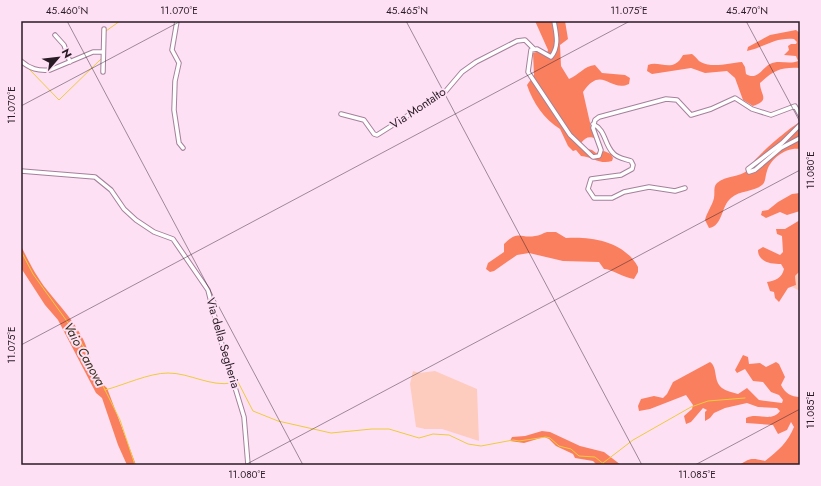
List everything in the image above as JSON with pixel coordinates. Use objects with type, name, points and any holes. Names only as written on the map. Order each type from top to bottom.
[{"type":"street","points":[[177,21],[172,50],[178,63],[175,82],[174,110],[179,143],[183,148]]},
{"type":"street","name":"Via Montalto","points":[[341,114],[356,116],[364,120],[374,134],[377,135],[445,92],[462,72],[489,54],[517,41],[525,40],[534,49],[552,57],[555,53],[557,36],[554,21]]},
{"type":"street","points":[[103,72],[104,29]]},
{"type":"street","points":[[55,35],[64,46],[70,62]]},
{"type":"street","points":[[534,49],[530,54],[528,72],[530,76],[543,92],[570,136],[593,157],[598,156],[601,150],[594,134],[593,124]]},
{"type":"street","points":[[21,61],[28,67],[43,70],[70,62],[93,52],[103,52]]},
{"type":"street","points":[[593,124],[600,117],[673,98],[677,100],[691,115],[711,109],[736,98],[752,109],[771,116],[795,106],[800,115]]},
{"type":"street","points":[[593,124],[602,130],[612,152],[619,157],[631,161],[633,165],[632,169],[621,174],[591,179],[588,189],[594,198],[612,198],[624,192],[649,187],[675,191],[685,188]]},
{"type":"street","points":[[800,125],[782,143],[748,169],[749,172],[755,170],[781,148],[800,138]]},
{"type":"street","name":"Via della Segheria","points":[[21,171],[95,177],[111,190],[124,209],[136,220],[154,232],[173,239],[208,290],[220,338],[244,417],[248,465]]},
{"type":"shaded area","points":[[535,21],[565,21],[568,39],[560,45],[561,66],[569,79],[588,67],[595,65],[602,73],[625,75],[630,78],[629,84],[622,86],[606,81],[596,80],[583,92],[591,127],[597,139],[584,139],[581,143],[584,148],[592,150],[596,153],[604,151],[611,154],[613,158],[612,161],[600,161],[581,156],[576,150],[573,151],[568,146],[560,129],[544,115],[532,98],[527,85],[534,75],[533,53],[540,51],[546,56],[548,50]]},
{"type":"shaded area","points":[[796,30],[800,33],[800,68],[778,70],[760,83],[763,99],[762,102],[753,106],[743,100],[735,78],[727,71],[705,73],[691,68],[652,74],[647,71],[648,65],[675,64],[683,55],[692,54],[699,61],[709,65],[742,62],[745,67],[746,74],[753,76],[773,63],[798,61],[796,56],[784,55],[789,50],[788,46],[791,44],[796,44],[797,42],[794,39],[781,39],[747,51],[748,47],[770,35]]},
{"type":"shaded area","points":[[800,122],[800,149],[790,150],[780,154],[769,166],[763,184],[755,189],[735,195],[731,198],[725,206],[717,224],[709,228],[705,220],[713,201],[717,183],[721,180],[744,173],[764,151],[783,134]]},
{"type":"shaded area","points":[[800,193],[800,211],[787,215],[780,212],[766,218],[761,215],[762,211],[768,210],[792,194]]},
{"type":"shaded area","points":[[800,220],[800,271],[795,276],[796,285],[788,288],[779,302],[775,298],[774,292],[770,291],[767,282],[773,281],[782,275],[784,269],[781,264],[773,264],[763,260],[760,257],[758,250],[763,247],[780,255],[783,252],[782,236],[777,234],[776,229],[785,229]]},
{"type":"shaded area","points":[[547,232],[556,232],[566,238],[586,238],[607,242],[616,246],[632,258],[638,267],[638,272],[634,279],[604,269],[599,262],[563,261],[529,253],[517,255],[494,271],[490,272],[486,269],[488,263],[504,252],[504,244],[509,239],[516,236],[536,236]]},
{"type":"shaded area","points":[[21,246],[39,279],[71,320],[83,339],[99,379],[107,388],[136,465],[127,465],[118,445],[102,398],[96,393],[58,320],[45,305],[21,268]]},
{"type":"shaded area","points":[[800,271],[800,291],[792,287],[796,285],[795,276]]},
{"type":"shaded area","points":[[743,355],[748,357],[749,364],[760,363],[766,367],[776,362],[779,364],[785,377],[781,385],[786,392],[800,397],[800,465],[739,465],[751,459],[765,461],[786,442],[794,427],[791,422],[787,430],[778,434],[773,425],[746,423],[746,418],[751,416],[773,416],[780,411],[777,408],[758,407],[747,403],[725,408],[714,413],[705,421],[705,412],[707,410],[703,408],[691,422],[686,424],[684,416],[692,409],[693,405],[686,395],[650,409],[639,411],[638,406],[641,399],[654,396],[663,398],[667,394],[673,382],[710,362],[714,367],[717,382],[727,391],[738,394],[747,388],[759,400],[782,403],[783,400],[779,395],[771,392],[763,382],[753,381],[745,369],[737,373],[735,370]]},
{"type":"shaded area","points":[[413,371],[419,373],[435,371],[477,389],[479,441],[442,429],[425,429],[416,427],[410,384]]},
{"type":"shaded area","points":[[542,431],[550,432],[580,446],[604,452],[621,465],[597,465],[593,461],[575,458],[573,454],[556,446],[549,439],[544,437],[524,443],[510,441],[512,437],[525,436]]},
{"type":"waterway","points":[[106,31],[120,21]]},
{"type":"waterway","points":[[21,64],[28,68],[59,100],[101,59]]},
{"type":"waterway","name":"Vaio Canova","points":[[21,251],[33,274],[79,338],[120,420],[135,465]]},
{"type":"waterway","points":[[105,390],[145,377],[168,373],[184,375],[208,382],[224,384],[232,383]]},
{"type":"waterway","points":[[235,382],[238,382],[253,411],[278,421],[331,433],[389,429],[419,438],[433,434],[449,435],[468,444],[481,446],[513,440],[519,441],[546,437],[550,438],[559,446],[571,449],[579,456],[595,457],[605,465]]},
{"type":"waterway","points":[[603,463],[633,440],[691,407],[708,401],[745,398]]}]
